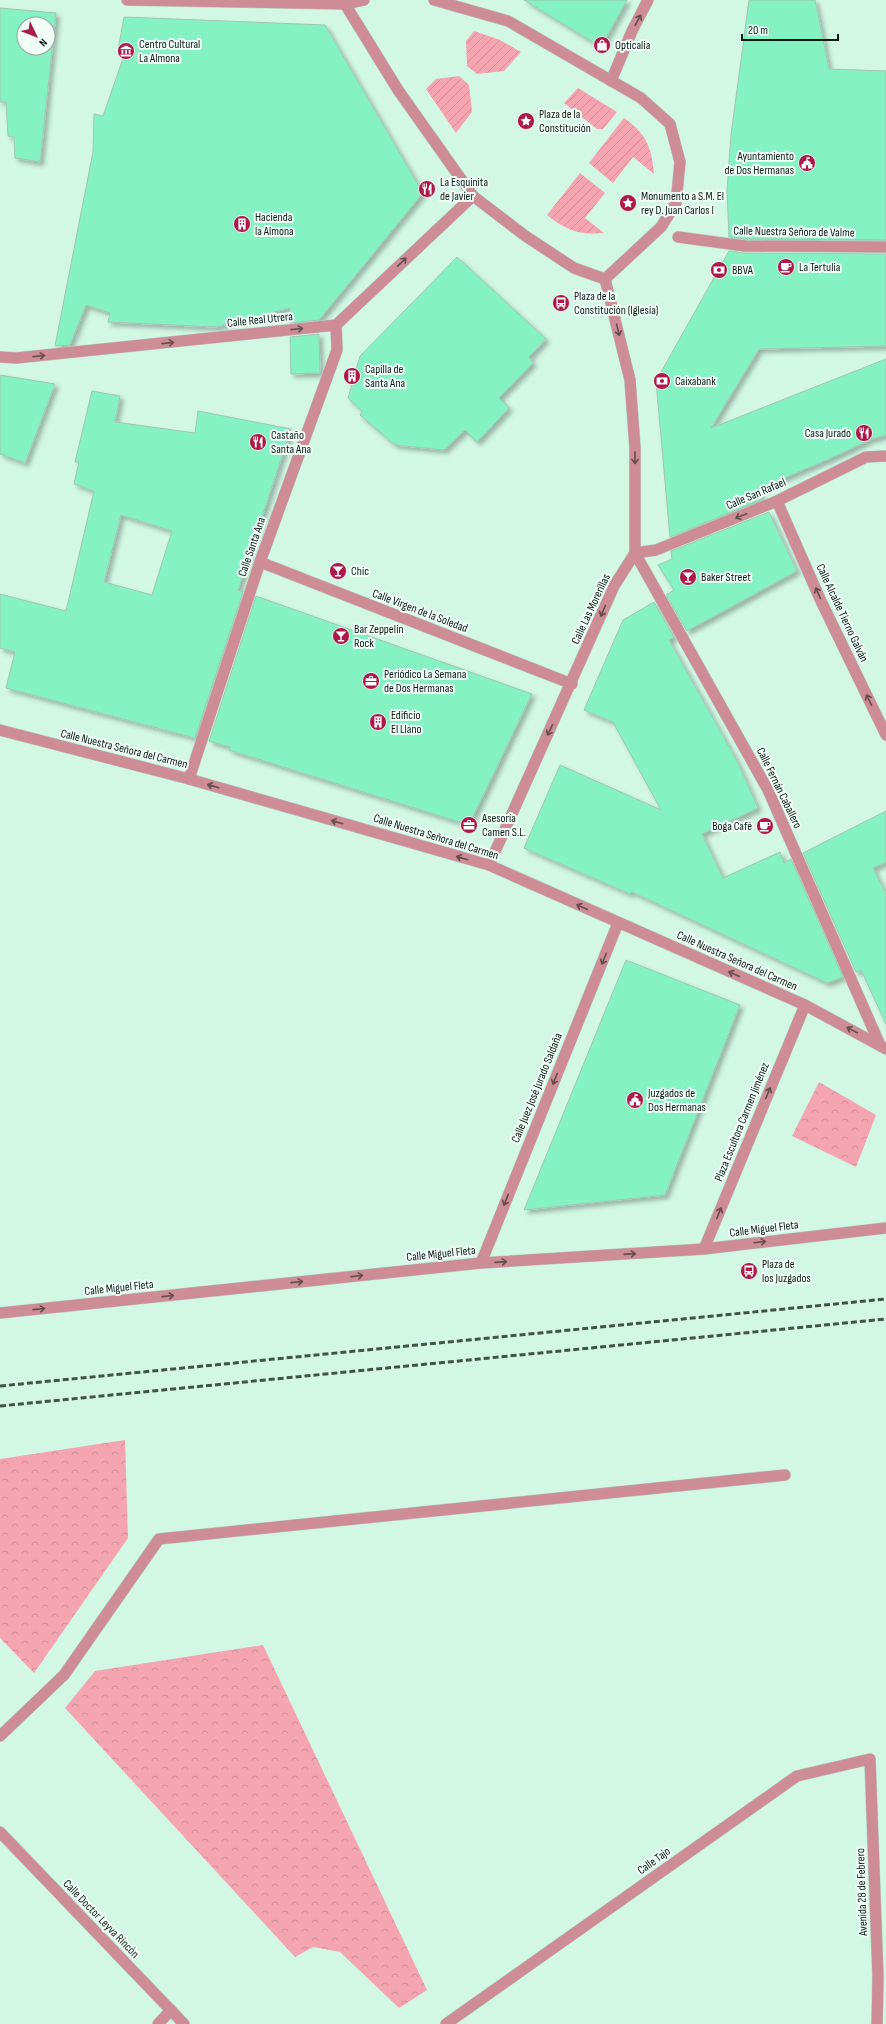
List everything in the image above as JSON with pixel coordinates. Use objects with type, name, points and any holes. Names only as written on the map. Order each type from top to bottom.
[{"type":"street","points":[[127,0],[343,2],[364,0]]},
{"type":"street","points":[[434,0],[508,21],[642,98],[670,124],[680,162],[676,203],[662,227],[605,279]]},
{"type":"street","points":[[611,81],[632,31],[648,0]]},
{"type":"street","points":[[343,2],[398,90],[473,196],[524,235],[574,268],[605,279]]},
{"type":"street","points":[[336,325],[473,196]]},
{"type":"street","name":"Calle Nuestra Señora de Valme","points":[[678,237],[745,246],[886,247]]},
{"type":"street","points":[[605,279],[630,380],[635,448],[635,553]]},
{"type":"street","name":"Calle Real Utrera","points":[[0,357],[16,358],[336,325]]},
{"type":"street","name":"Calle Santa Ana","points":[[189,779],[260,562],[337,350],[336,325]]},
{"type":"street","name":"Calle San Rafael","points":[[635,553],[656,550],[777,501],[866,457],[886,456]]},
{"type":"street","name":"Calle Alcalde Tierno Galván","points":[[777,501],[820,599],[886,735]]},
{"type":"street","name":"Calle Las Morerillas","points":[[490,865],[572,684],[614,586],[635,553]]},
{"type":"street","name":"Calle Fernán Caballero","points":[[635,553],[768,790],[883,1047]]},
{"type":"street","name":"Calle Virgen de la Soledad","points":[[260,562],[572,684]]},
{"type":"street","name":"Calle Nuestra Señora del Carmen","points":[[0,730],[189,779],[490,865],[805,1005],[883,1047]]},
{"type":"street","name":"Calle Juez José Jurado Saldaña","points":[[481,1263],[618,923]]},
{"type":"street","name":"Plaza Escultora Carmen Jiménez","points":[[704,1249],[805,1005]]},
{"type":"street","name":"Calle Miguel Fleta","points":[[0,1313],[481,1263],[704,1249],[886,1228]]},
{"type":"street","points":[[0,1736],[64,1675],[159,1539],[785,1475]]},
{"type":"street","name":"Calle Tajo","points":[[446,2024],[797,1776],[870,1759]]},
{"type":"street","name":"Avenida 28 de Febrero","points":[[870,1759],[878,1977],[877,2024]]},
{"type":"street","name":"Calle Doctor Leyva Rincón","points":[[0,1832],[184,2024]]},
{"type":"street","points":[[158,2024],[171,2010]]},
{"type":"street","name":"Calle Tajo","points":[[454,2024],[465,2012]]},
{"type":"green space","points":[[474,31],[500,40],[521,52],[504,71],[477,74],[467,66],[466,41]]},
{"type":"green space","points":[[459,76],[469,85],[472,112],[456,133],[426,89],[436,79]]},
{"type":"green space","points":[[578,88],[617,112],[603,129],[597,129],[564,103]]},
{"type":"green space","points":[[624,118],[643,135],[652,156],[654,174],[633,157],[613,183],[589,163]]},
{"type":"green space","points":[[580,173],[605,193],[585,218],[604,233],[574,231],[561,225],[547,215]]},
{"type":"green space","points":[[819,1082],[876,1115],[856,1167],[792,1136]]},
{"type":"green space","points":[[125,1440],[128,1538],[34,1673],[0,1638],[0,1459]]},
{"type":"green space","points":[[263,1645],[427,1990],[399,2008],[340,1952],[313,1947],[295,1957],[65,1708],[95,1671]]},
{"type":"building","points":[[524,0],[627,0],[601,47]]},
{"type":"building","name":"Ayuntamiento de Dos Hermanas","points":[[749,0],[815,0],[829,69],[886,71],[886,240],[745,239],[729,237],[727,191],[731,135]]},
{"type":"building","points":[[0,8],[56,13],[56,16],[16,16],[16,56],[51,56],[40,162],[15,158],[14,137],[8,136],[6,102],[0,102]]},
{"type":"building","points":[[124,17],[325,25],[423,193],[319,320],[290,323],[290,308],[216,327],[108,322],[110,313],[86,305],[70,345],[55,346],[93,152],[94,114],[103,116],[126,50],[118,50]]},
{"type":"building","points":[[729,251],[745,253],[886,254],[886,346],[759,349],[711,428],[886,359],[886,435],[872,439],[758,489],[763,499],[670,537],[656,381]]},
{"type":"building","points":[[457,257],[546,339],[529,357],[533,363],[499,398],[509,408],[477,442],[465,430],[444,450],[395,445],[360,415],[362,411],[348,398],[360,356]]},
{"type":"building","points":[[319,334],[320,373],[291,374],[290,337]]},
{"type":"building","points":[[0,375],[55,384],[25,463],[0,454]]},
{"type":"building","points":[[92,391],[120,396],[115,422],[195,433],[198,411],[291,429],[238,590],[243,592],[195,738],[6,688],[15,652],[0,648],[0,594],[66,611],[94,491],[74,484],[79,462],[75,462]],"holes":[[[121,515],[172,531],[152,595],[104,582]]]},
{"type":"building","points":[[769,512],[797,571],[687,631],[666,595],[674,590],[658,565],[672,559],[671,551]]},
{"type":"building","name":"Edificio El Llano","points":[[256,596],[532,694],[469,825],[229,750],[230,747],[209,741]]},
{"type":"building","points":[[654,602],[674,637],[669,640],[737,761],[758,808],[702,834],[723,878],[780,852],[784,863],[791,859],[843,977],[827,983],[632,892],[630,894],[524,848],[560,765],[661,810],[613,722],[584,710],[623,620]]},
{"type":"building","points":[[886,811],[886,862],[873,868],[886,894],[886,1024],[861,970],[856,972],[803,853]]},
{"type":"building","name":"Juzgados de Dos Hermanas","points":[[626,960],[740,1005],[665,1195],[524,1210]]},
{"type":"railway","points":[[0,1386],[886,1299]]},
{"type":"railway","points":[[0,1406],[886,1319]]},
{"type":"place","name":"Opticalia","points":[[602,45]]},
{"type":"place","name":"Centro Cultural La Almona","points":[[126,51]]},
{"type":"place","name":"Plaza de la Constitución","points":[[526,121]]},
{"type":"place","name":"Ayuntamiento de Dos Hermanas","points":[[807,163]]},
{"type":"place","name":"La Esquinita de Javier","points":[[427,189]]},
{"type":"place","name":"Monumento a S.M. El rey D. Juan Carlos I","points":[[628,203]]},
{"type":"place","name":"Hacienda la Almona","points":[[242,224]]},
{"type":"place","name":"La Tertulia","points":[[786,267]]},
{"type":"place","name":"BBVA","points":[[719,270]]},
{"type":"place","name":"Plaza de la Constitución (Iglesia)","points":[[561,303]]},
{"type":"place","name":"Capilla de Santa Ana","points":[[352,376]]},
{"type":"place","name":"Caixabank","points":[[662,381]]},
{"type":"place","name":"Casa Jurado","points":[[864,433]]},
{"type":"place","name":"Castaño Santa Ana","points":[[258,442]]},
{"type":"place","name":"Chic","points":[[338,571]]},
{"type":"place","name":"Baker Street","points":[[688,577]]},
{"type":"place","name":"Bar Zeppelin Rock","points":[[341,636]]},
{"type":"place","name":"Periódico La Semana de Dos Hermanas","points":[[371,681]]},
{"type":"place","name":"Edificio El Llano","points":[[378,722]]},
{"type":"place","name":"Asesoría Camen S.L.","points":[[469,825]]},
{"type":"place","name":"Boga Café","points":[[765,826]]},
{"type":"place","name":"Juzgados de Dos Hermanas","points":[[635,1100]]},
{"type":"place","name":"Plaza de los Juzgados","points":[[749,1271]]}]
